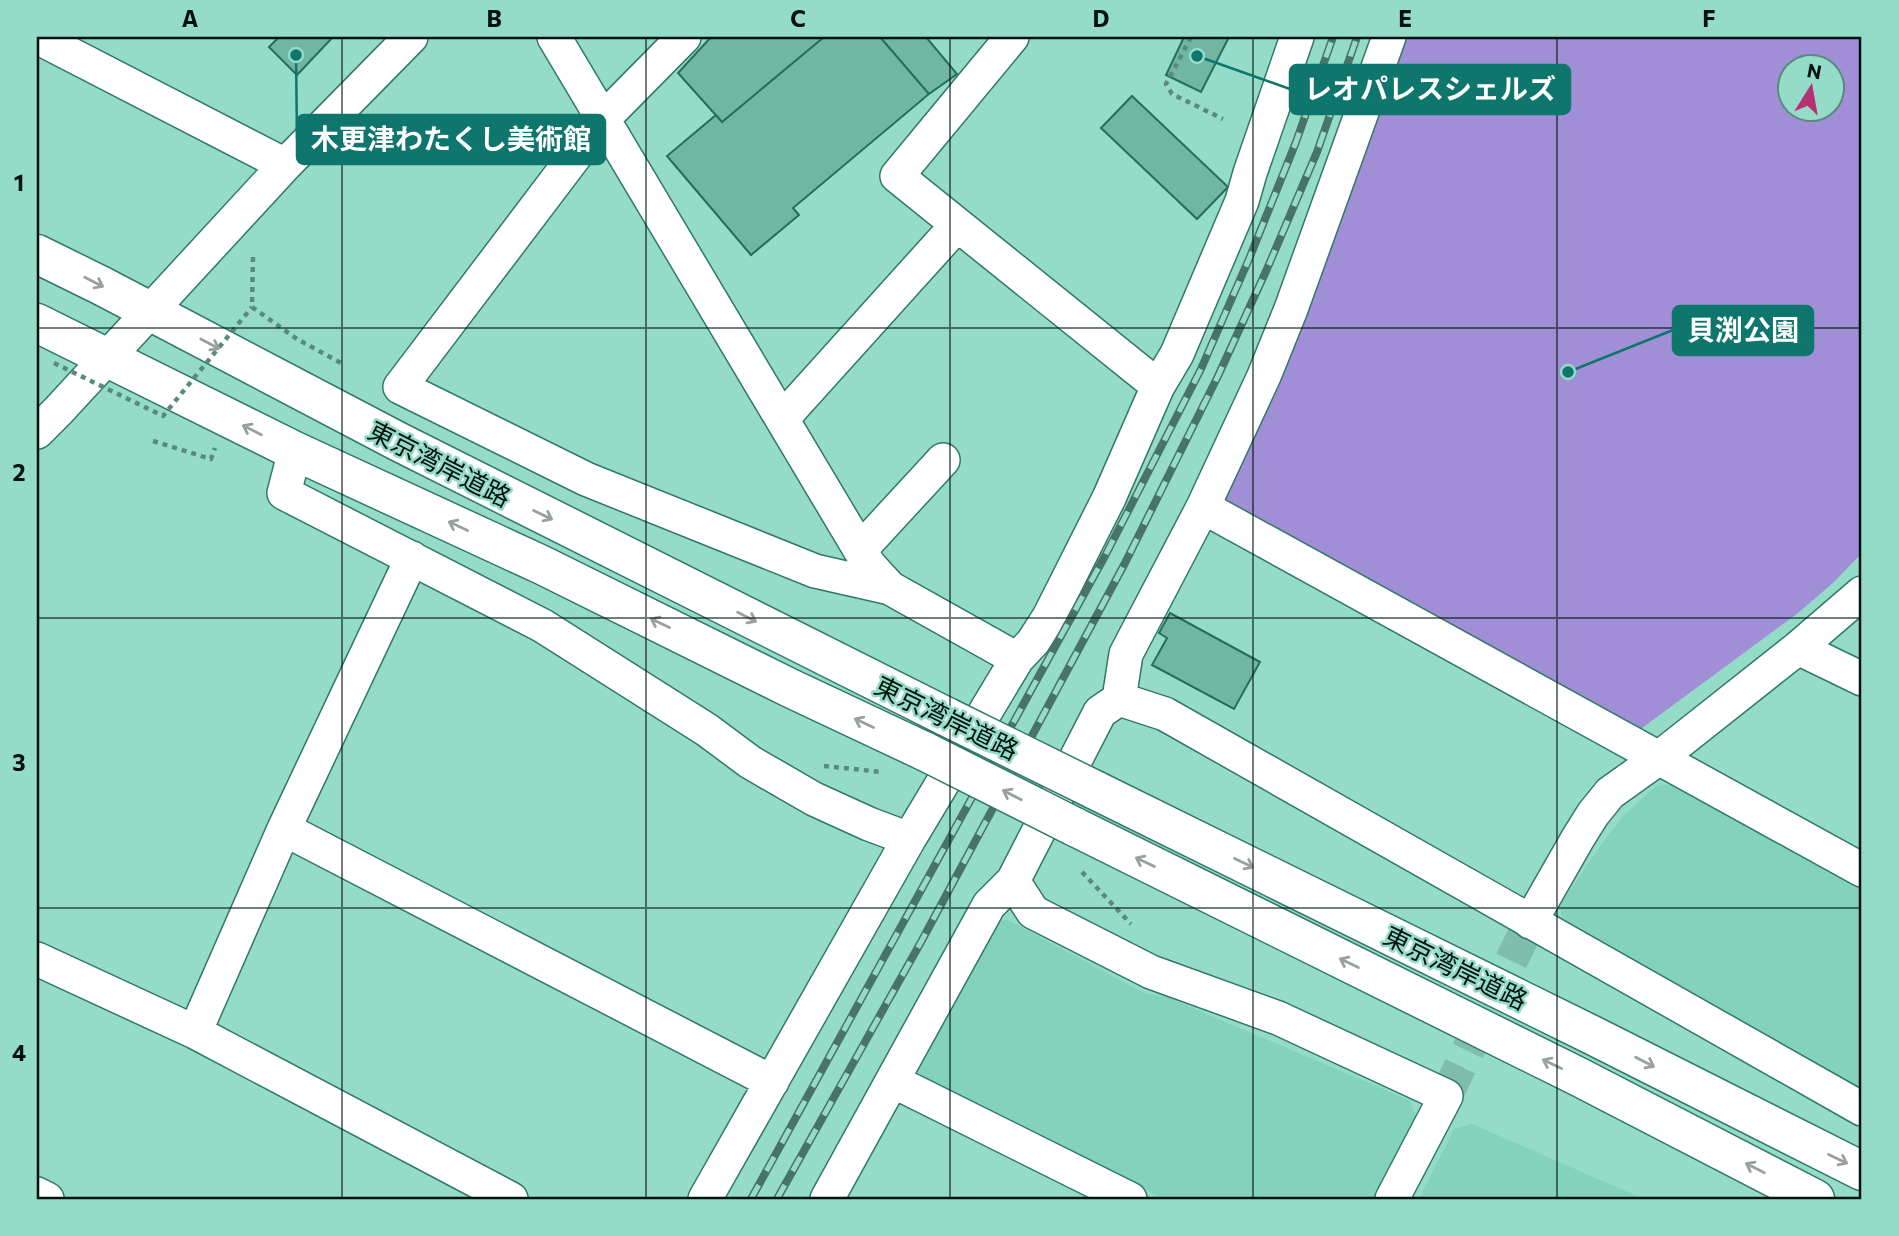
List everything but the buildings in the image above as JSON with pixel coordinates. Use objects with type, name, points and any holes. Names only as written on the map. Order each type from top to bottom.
[{"type":"highway","name":"東京湾岸道路","points":[[37,254],[435,461],[1862,1171]]},
{"type":"highway","name":"東京湾岸道路","points":[[37,323],[295,451],[542,565],[926,752],[1579,1077],[1815,1199]]},
{"type":"street","points":[[37,37],[285,165]]},
{"type":"street","points":[[37,432],[285,165],[411,37]]},
{"type":"street","points":[[554,37],[869,565],[890,588]]},
{"type":"street","points":[[684,37],[603,118],[400,387],[586,479],[815,571],[890,588],[1017,659]]},
{"type":"street","points":[[1012,37],[897,176],[1158,386]]},
{"type":"street","points":[[705,1199],[909,839],[1017,659],[1033,642],[1049,618],[1109,498],[1158,386],[1177,354],[1242,201],[1297,37]]},
{"type":"street","points":[[827,1199],[989,905],[1013,881],[1100,712],[1119,699],[1126,653],[1203,507],[1264,376],[1291,309],[1389,37]]},
{"type":"street","points":[[782,419],[957,225]]},
{"type":"street","points":[[295,451],[284,493],[543,626],[707,730],[750,762],[814,799],[909,839]]},
{"type":"street","points":[[860,550],[943,460]]},
{"type":"street","points":[[1203,507],[1862,870]]},
{"type":"street","points":[[195,1032],[284,828],[412,558]]},
{"type":"street","points":[[1530,922],[1593,814],[1610,793],[1659,758],[1798,648],[1862,593]]},
{"type":"street","points":[[1798,648],[1862,679]]},
{"type":"street","points":[[1119,699],[1165,714],[1862,1109]]},
{"type":"street","points":[[284,828],[772,1082]]},
{"type":"street","points":[[1013,881],[1032,912],[1151,972],[1278,1018],[1446,1096],[1392,1199]]},
{"type":"street","points":[[37,960],[195,1032],[465,1189],[511,1199]]},
{"type":"street","points":[[893,1081],[1129,1199]]},
{"type":"street","points":[[37,1194],[47,1199]]},
{"type":"path","points":[[1191,37],[1166,85],[1172,94],[1223,119]]},
{"type":"path","points":[[163,416],[251,307],[253,257]]},
{"type":"path","points":[[251,307],[297,339],[341,363]]},
{"type":"path","points":[[54,363],[173,422]]},
{"type":"path","points":[[153,441],[211,459],[216,444]]},
{"type":"path","points":[[822,765],[887,773]]},
{"type":"path","points":[[1076,865],[1132,925]]},
{"type":"shaded area","points":[[1395,37],[1862,37],[1862,553],[1798,613],[1638,731],[1220,498]]},
{"type":"shaded area","points":[[1675,783],[1862,888],[1862,1091],[1562,920],[1560,905],[1622,817],[1656,786]]},
{"type":"shaded area","points":[[1006,919],[1144,993],[1167,997],[1409,1100],[1417,1118],[1375,1199],[1164,1199],[922,1079],[914,1066],[993,924]]},
{"type":"shaded area","points":[[1472,1124],[1644,1199],[1419,1199],[1454,1129]]},
{"type":"tunnel","points":[[1446,1096],[1530,922]]},
{"type":"railway","points":[[751,1199],[1105,556],[1201,369],[1296,142],[1333,37]]},
{"type":"railway","points":[[777,1199],[921,942],[1125,563],[1218,376],[1267,269],[1317,152],[1357,37]]},
{"type":"place","name":"木更津わたくし美術館","points":[[296,55]]},
{"type":"place","name":"レオパレスシェルズ","points":[[1197,56]]},
{"type":"place","name":"貝渕公園","points":[[1568,372]]}]
